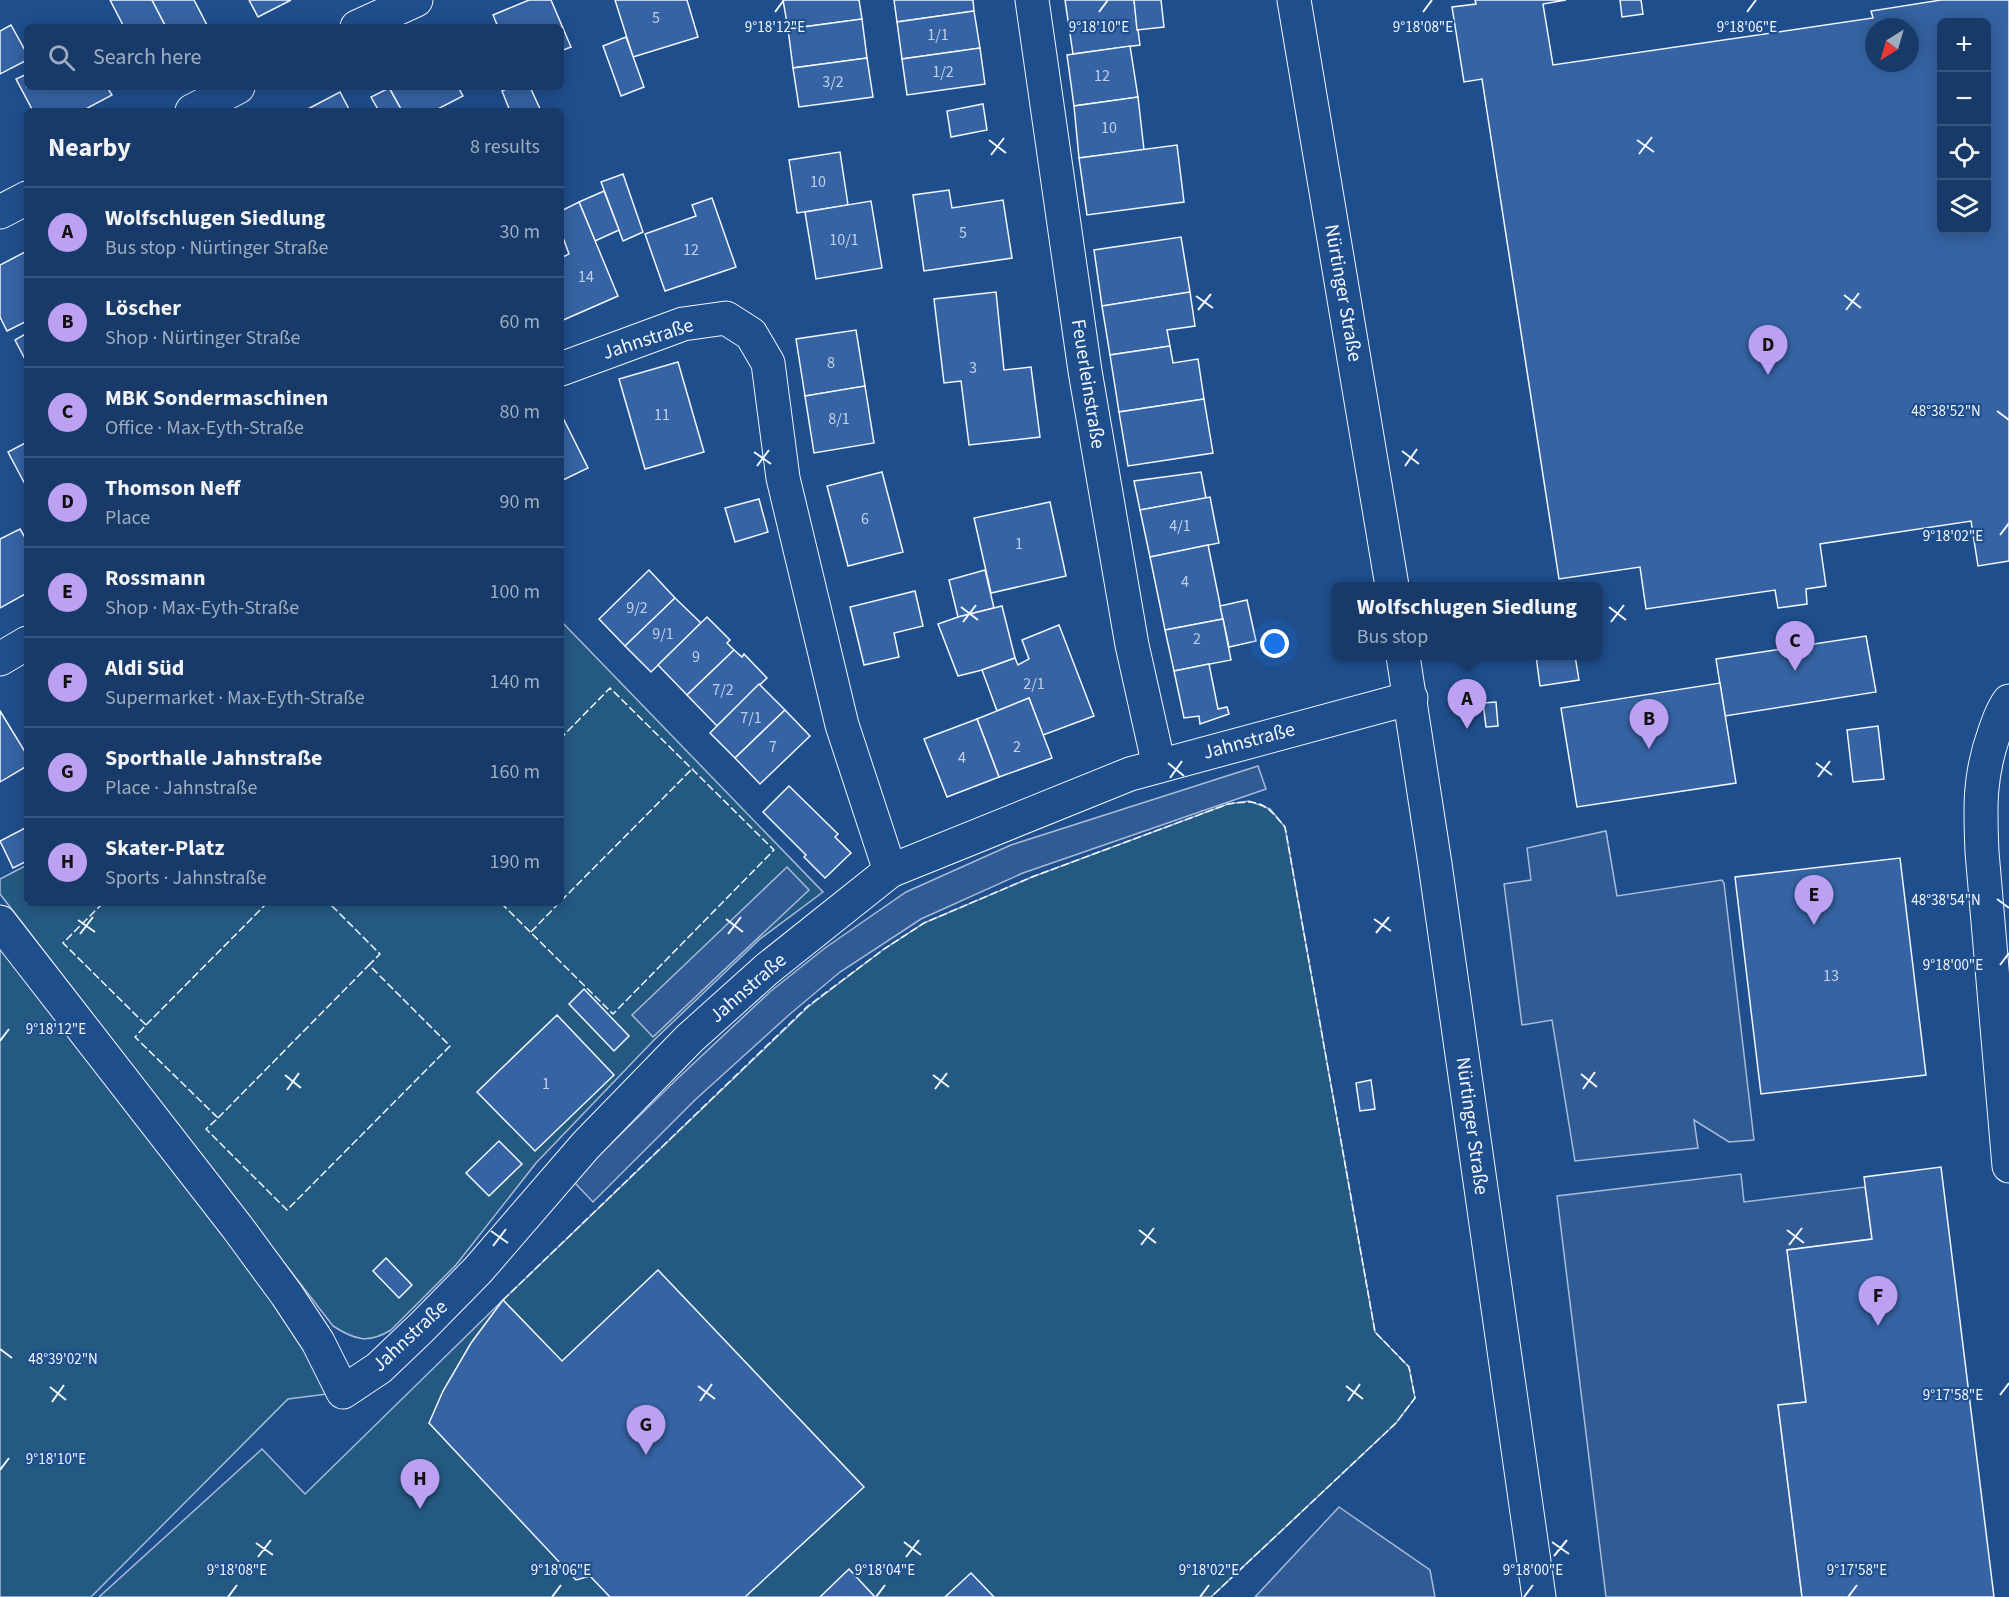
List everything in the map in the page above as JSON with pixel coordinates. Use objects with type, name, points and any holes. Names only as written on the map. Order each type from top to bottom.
[{"type":"street","points":[[364,24],[416,0]]},
{"type":"street","name":"Feuerleinstraße","points":[[1032,0],[1085,371],[1132,645],[1159,766]]},
{"type":"street","name":"Nürtinger Straße","points":[[1294,0],[1391,582]]},
{"type":"street","points":[[198,108],[232,90]]},
{"type":"street","points":[[0,212],[24,200]]},
{"type":"street","name":"Jahnstraße","points":[[564,368],[683,324],[726,318],[751,334],[768,363],[783,478],[842,725],[890,871]]},
{"type":"street","points":[[0,659],[24,645]]},
{"type":"street","name":"Nürtinger Straße","points":[[1404,660],[1539,1597]]},
{"type":"street","name":"Jahnstraße","points":[[0,922],[237,1227],[287,1295],[318,1342],[343,1392],[379,1368],[478,1270],[586,1145],[689,1039],[767,969],[890,871],[1130,774],[1411,698]]},
{"type":"street","points":[[2009,701],[2002,710],[1986,757],[1980,804],[1983,864],[2009,1166]]},
{"type":"shaded area","points":[[564,624],[823,892],[760,939],[653,1041],[536,1163],[456,1265],[391,1330],[368,1339],[355,1337],[333,1326],[0,894],[0,879],[24,867],[24,906],[564,906]]},
{"type":"shaded area","points":[[1258,766],[1266,789],[1023,873],[921,919],[840,972],[790,1014],[696,1099],[593,1202],[573,1181],[771,991],[825,948],[906,892],[1011,845]]},
{"type":"shaded area","points":[[1249,801],[1270,809],[1285,827],[1375,1332],[1409,1367],[1415,1398],[1396,1423],[1211,1597],[99,1597],[262,1449],[305,1494],[808,1007],[884,949],[924,923],[1032,877],[1228,804]]},
{"type":"shaded area","points":[[1606,831],[1617,896],[1722,880],[1724,883],[1754,1140],[1729,1142],[1694,1120],[1698,1148],[1575,1161],[1552,1020],[1522,1025],[1504,884],[1531,880],[1527,848]]},
{"type":"shaded area","points":[[787,867],[809,890],[653,1037],[632,1015]]},
{"type":"shaded area","points":[[0,922],[343,1392],[288,1399],[91,1597],[0,1597]]},
{"type":"shaded area","points":[[1741,1174],[1744,1202],[1865,1187],[1872,1239],[1787,1250],[1806,1402],[1778,1405],[1802,1597],[1606,1597],[1557,1196]]},
{"type":"shaded area","points":[[1339,1507],[1430,1570],[1435,1597],[1255,1597]]},
{"type":"building","points":[[110,0],[152,0],[164,24],[122,24]]},
{"type":"building","points":[[152,0],[194,0],[206,24],[164,24]]},
{"type":"building","points":[[249,0],[291,0],[258,17]]},
{"type":"building","points":[[529,0],[551,0],[561,24],[497,24],[493,15]]},
{"type":"building","points":[[615,0],[687,0],[698,37],[633,57]]},
{"type":"building","points":[[783,0],[859,0],[862,19],[788,29]]},
{"type":"building","points":[[894,0],[973,0],[974,11],[897,22]]},
{"type":"building","points":[[1065,0],[1134,0],[1140,45],[1073,54]]},
{"type":"building","points":[[1134,0],[1161,0],[1164,27],[1137,30]]},
{"type":"building","points":[[1475,0],[1566,0],[1543,4],[1553,65],[1865,19],[1865,72],[1919,72],[1919,18],[1873,18],[1871,11],[1941,0],[2009,0],[2009,561],[1978,566],[1971,521],[1820,544],[1826,586],[1806,589],[1807,604],[1778,608],[1775,590],[1646,609],[1640,567],[1559,579],[1482,79],[1464,82],[1452,7],[1476,4]]},
{"type":"building","points":[[1620,0],[1641,0],[1643,14],[1622,17]]},
{"type":"building","points":[[974,11],[980,48],[902,59],[897,22]]},
{"type":"building","points":[[862,19],[867,58],[793,68],[788,29]]},
{"type":"building","points":[[11,25],[24,49],[24,62],[0,74],[0,31]]},
{"type":"building","points":[[564,31],[571,47],[564,50]]},
{"type":"building","points":[[626,37],[644,87],[621,96],[603,46]]},
{"type":"building","points":[[1130,46],[1138,97],[1074,106],[1067,55]]},
{"type":"building","points":[[980,48],[985,84],[907,95],[902,59]]},
{"type":"building","points":[[867,58],[873,97],[799,107],[793,68]]},
{"type":"building","points":[[24,75],[24,90],[109,90],[112,95],[88,108],[31,108],[16,79]]},
{"type":"building","points":[[390,90],[400,108],[377,108],[371,97]]},
{"type":"building","points":[[391,90],[460,90],[463,96],[440,108],[400,108]]},
{"type":"building","points":[[531,90],[540,108],[509,108],[502,91]]},
{"type":"building","points":[[340,92],[348,108],[310,108]]},
{"type":"building","points":[[1138,97],[1144,150],[1079,158],[1074,106]]},
{"type":"building","points":[[983,104],[987,130],[951,137],[947,111]]},
{"type":"building","points":[[1177,145],[1184,202],[1087,215],[1079,158]]},
{"type":"building","points":[[840,152],[848,205],[797,213],[789,160]]},
{"type":"building","points":[[623,174],[643,232],[623,241],[601,182]]},
{"type":"building","points":[[949,190],[952,208],[1003,200],[1012,258],[924,271],[913,195]]},
{"type":"building","points":[[604,191],[619,230],[595,241],[579,202]]},
{"type":"building","points":[[712,198],[736,267],[665,291],[645,234],[696,216],[692,205]]},
{"type":"building","points":[[871,201],[882,268],[816,279],[805,212]]},
{"type":"building","points":[[579,202],[618,296],[564,320],[564,256],[569,254],[564,240],[564,210]]},
{"type":"building","points":[[1181,237],[1190,292],[1102,306],[1094,250]]},
{"type":"building","points":[[24,253],[24,322],[7,331],[0,317],[0,265]]},
{"type":"building","points":[[996,292],[1004,370],[1031,367],[1040,437],[969,445],[961,381],[944,383],[934,299]]},
{"type":"building","points":[[1190,292],[1195,326],[1167,330],[1170,346],[1110,355],[1102,306]]},
{"type":"building","points":[[856,330],[865,386],[805,396],[796,339]]},
{"type":"building","points":[[24,335],[24,357],[15,340]]},
{"type":"building","points":[[1170,346],[1173,363],[1198,359],[1204,399],[1119,412],[1110,355]]},
{"type":"building","points":[[678,362],[704,452],[645,469],[619,379]]},
{"type":"building","points":[[865,386],[874,443],[814,453],[805,396]]},
{"type":"building","points":[[1204,399],[1213,453],[1128,466],[1119,412]]},
{"type":"building","points":[[564,420],[588,468],[564,480]]},
{"type":"building","points":[[24,444],[24,482],[8,452]]},
{"type":"building","points":[[882,472],[903,552],[848,566],[827,486]]},
{"type":"building","points":[[1201,472],[1206,498],[1140,510],[1134,481]]},
{"type":"building","points":[[1210,497],[1219,543],[1150,557],[1140,510]]},
{"type":"building","points":[[759,499],[768,532],[735,542],[725,508]]},
{"type":"building","points":[[1050,502],[1066,576],[991,593],[974,518]]},
{"type":"building","points":[[20,529],[24,536],[24,595],[0,608],[0,539]]},
{"type":"building","points":[[1208,545],[1223,619],[1165,630],[1150,557]]},
{"type":"building","points":[[649,570],[675,598],[625,646],[599,619]]},
{"type":"building","points":[[985,570],[994,608],[958,617],[949,580]]},
{"type":"building","points":[[915,591],[923,626],[894,633],[899,657],[864,665],[850,607]]},
{"type":"building","points":[[675,598],[701,623],[651,672],[625,646]]},
{"type":"building","points":[[1247,600],[1256,641],[1229,647],[1220,606]]},
{"type":"building","points":[[1002,606],[1015,658],[958,676],[938,624]]},
{"type":"building","points":[[707,617],[730,640],[727,643],[734,650],[687,695],[658,665]]},
{"type":"building","points":[[1223,619],[1231,660],[1174,671],[1165,630]]},
{"type":"building","points":[[1059,625],[1094,716],[1043,735],[1029,698],[997,711],[982,670],[1015,658],[1018,665],[1029,659],[1022,640]]},
{"type":"building","points":[[1866,636],[1876,692],[1725,716],[1716,659]]},
{"type":"building","points":[[734,650],[742,657],[744,654],[767,678],[717,726],[687,695]]},
{"type":"building","points":[[1537,660],[1576,660],[1579,680],[1540,686]]},
{"type":"building","points":[[1209,664],[1218,709],[1227,707],[1229,714],[1200,724],[1199,716],[1184,718],[1174,671]]},
{"type":"building","points":[[1720,683],[1736,783],[1577,807],[1561,708]]},
{"type":"building","points":[[759,684],[785,710],[735,758],[710,733]]},
{"type":"building","points":[[1029,698],[1052,758],[999,777],[977,719]]},
{"type":"building","points":[[1496,702],[1498,726],[1486,727],[1483,703]]},
{"type":"building","points":[[785,710],[810,736],[760,784],[735,758]]},
{"type":"building","points":[[0,711],[24,750],[24,768],[0,782]]},
{"type":"building","points":[[977,719],[999,777],[947,797],[924,739]]},
{"type":"building","points":[[1878,726],[1884,779],[1853,782],[1847,730]]},
{"type":"building","points":[[789,786],[838,834],[835,837],[851,853],[825,878],[804,857],[806,855],[763,812]]},
{"type":"building","points":[[24,829],[24,862],[13,868],[0,841]]},
{"type":"building","points":[[1900,858],[1926,1075],[1761,1094],[1735,877]]},
{"type":"building","points":[[584,989],[629,1036],[614,1051],[569,1004]]},
{"type":"building","points":[[557,1015],[614,1075],[535,1151],[477,1092]]},
{"type":"building","points":[[1371,1080],[1375,1109],[1360,1111],[1356,1083]]},
{"type":"building","points":[[499,1141],[522,1164],[489,1196],[466,1173]]},
{"type":"building","points":[[1941,1167],[1994,1597],[1802,1597],[1778,1405],[1806,1402],[1787,1250],[1872,1239],[1864,1177]]},
{"type":"building","points":[[386,1258],[412,1285],[399,1298],[373,1271]]},
{"type":"building","points":[[658,1270],[864,1487],[745,1597],[610,1597],[590,1576],[576,1580],[429,1423],[443,1391],[471,1343],[503,1300],[562,1361]]},
{"type":"building","points":[[849,1569],[875,1597],[820,1597]]},
{"type":"building","points":[[971,1573],[994,1597],[945,1597]]},
{"type":"fence","points":[[504,906],[613,1014],[774,850],[610,688],[564,735]]},
{"type":"fence","points":[[564,898],[693,768]]},
{"type":"fence","points":[[503,1300],[808,1006],[884,949],[924,923],[1032,877],[1228,804],[1248,802],[1261,805],[1267,808],[1285,827],[1375,1332],[1409,1367],[1415,1398],[1396,1423],[1211,1597]]},
{"type":"fence","points":[[100,906],[63,943],[146,1025],[135,1037],[218,1118],[206,1129],[287,1210],[450,1046],[369,965],[380,954],[332,906]]},
{"type":"fence","points":[[146,1025],[264,906]]},
{"type":"fence","points":[[531,932],[556,906]]},
{"type":"fence","points":[[218,1118],[369,965]]},
{"type":"place","name":"Thomson Neff","points":[[1768,375]]},
{"type":"place","name":"MBK Sondermaschinen","points":[[1795,671]]},
{"type":"place","name":"Wolfschlugen Siedlung","points":[[1467,729]]},
{"type":"place","name":"Löscher","points":[[1649,749]]},
{"type":"place","name":"Rossmann","points":[[1814,925]]},
{"type":"place","name":"Aldi Süd","points":[[1878,1326]]},
{"type":"place","name":"Sporthalle Jahnstraße","points":[[646,1455]]},
{"type":"place","name":"Skater-Platz","points":[[420,1509]]}]
